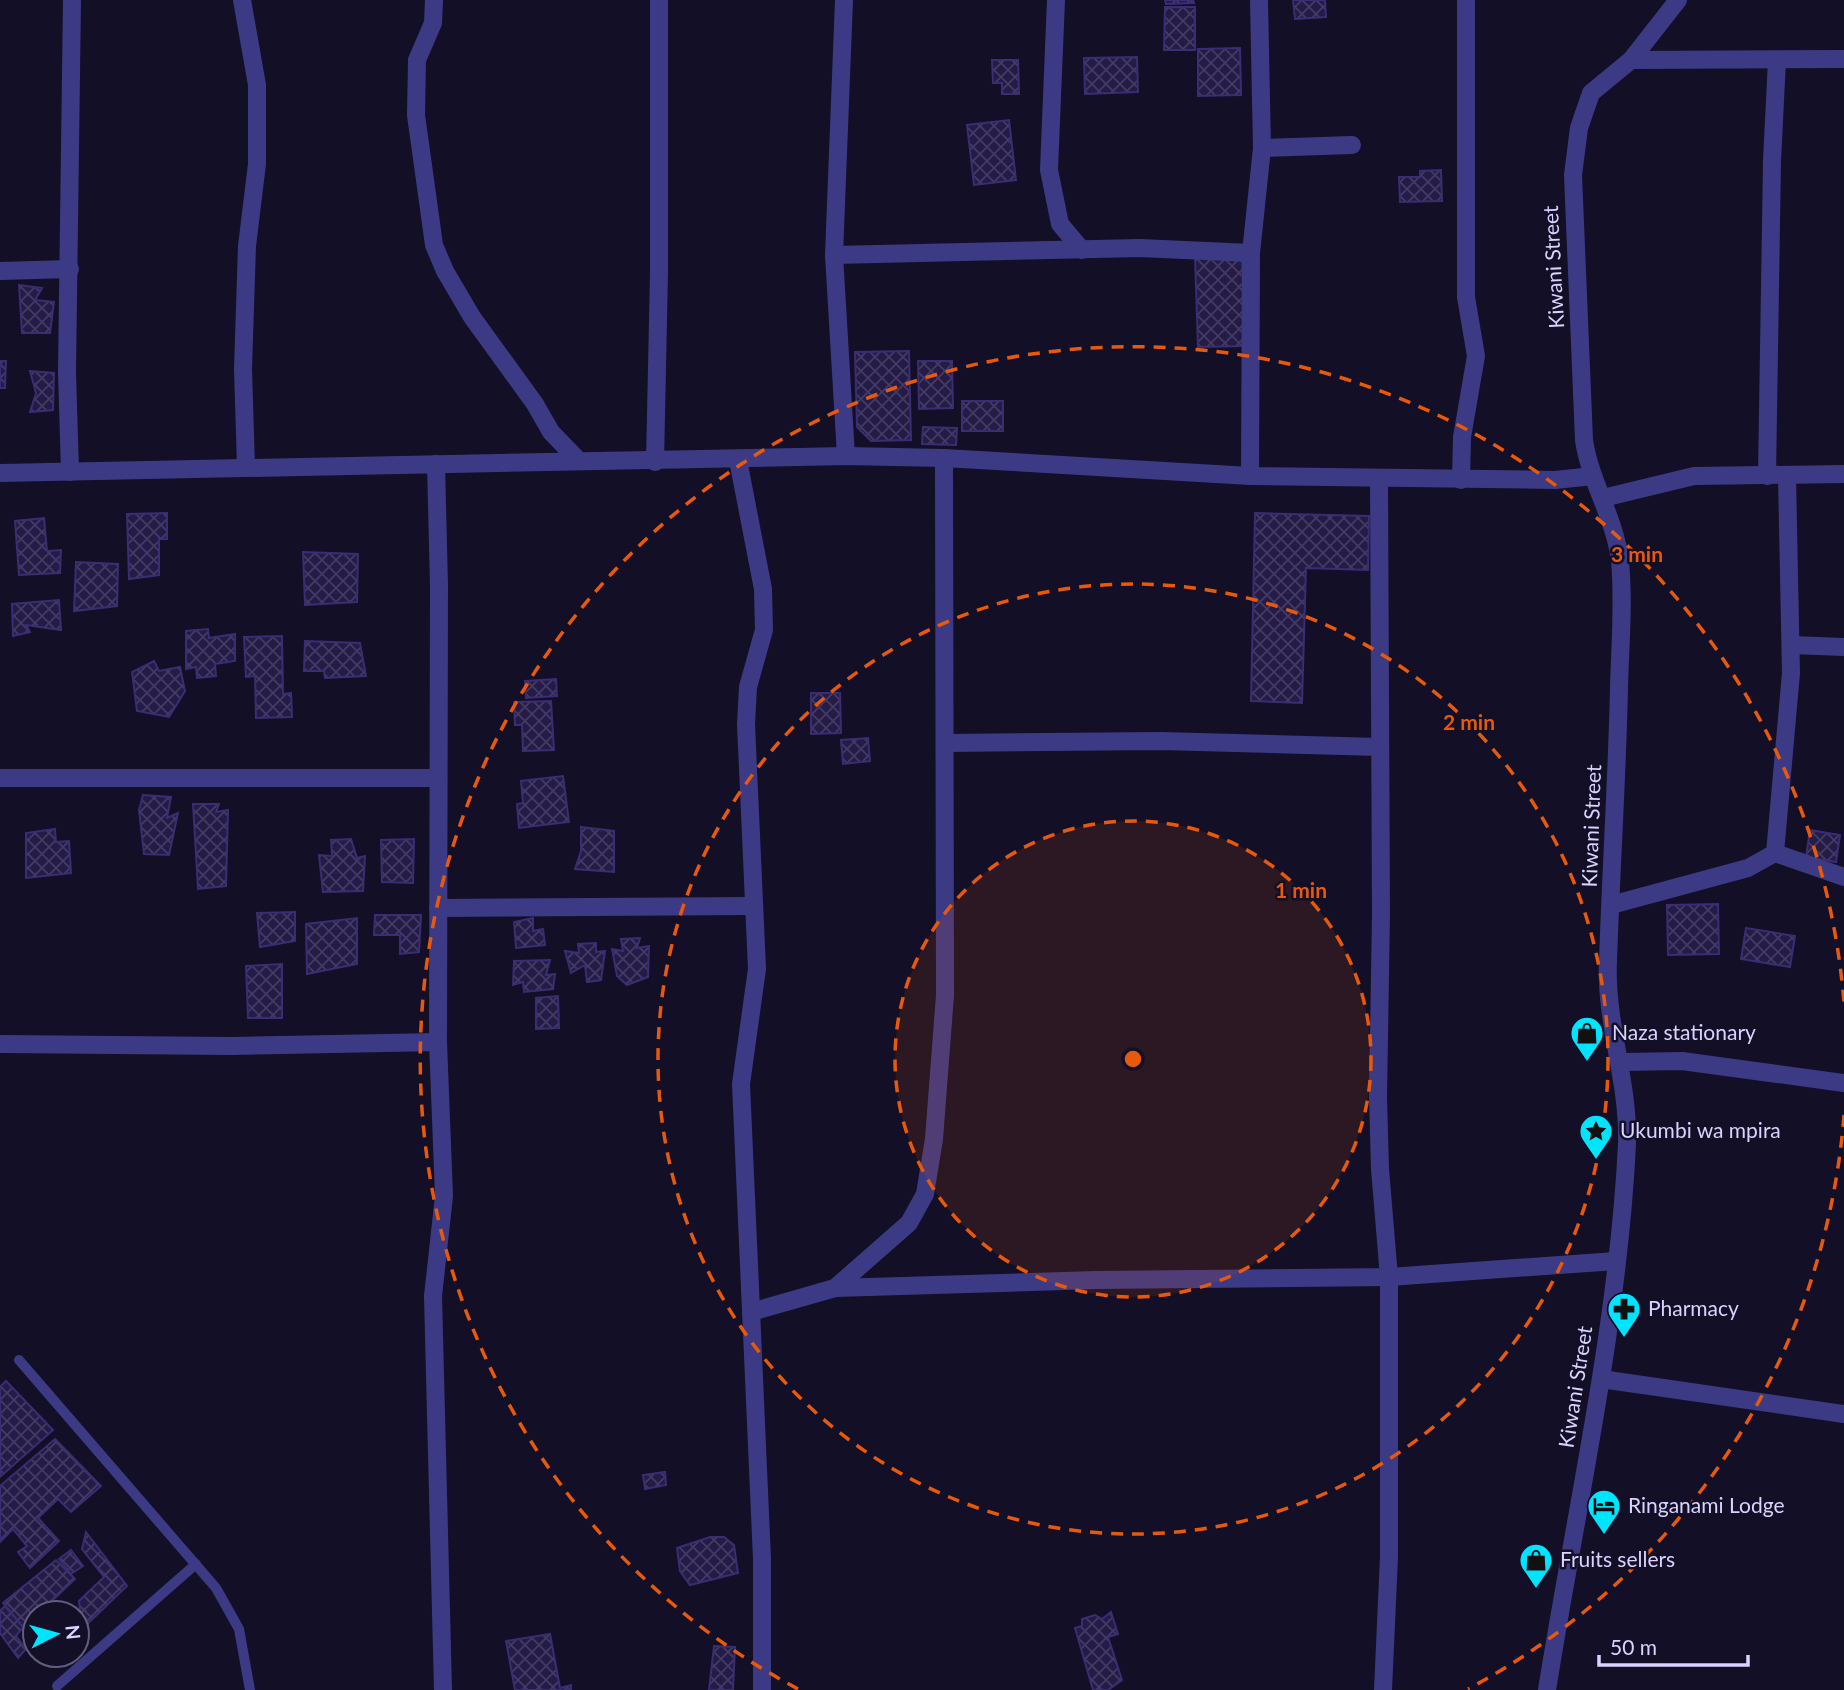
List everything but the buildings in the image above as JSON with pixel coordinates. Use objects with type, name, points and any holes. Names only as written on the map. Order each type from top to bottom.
[{"type":"street","points":[[70,472],[67,372],[72,0]]},
{"type":"street","points":[[242,0],[257,85],[257,164],[247,247],[244,343],[242,419],[246,467]]},
{"type":"street","points":[[434,0],[433,23],[417,60],[416,115],[434,245],[445,271],[472,317],[508,364],[551,432],[579,461]]},
{"type":"street","points":[[655,462],[659,272],[659,0]]},
{"type":"street","points":[[844,0],[834,255],[846,456]]},
{"type":"street","points":[[1056,0],[1049,170],[1060,225],[1082,250]]},
{"type":"street","points":[[1250,477],[1251,253],[1262,148],[1259,0]]},
{"type":"street","points":[[1461,480],[1462,437],[1476,356],[1466,297],[1466,0]]},
{"type":"street","name":"Kiwani Street","points":[[1547,1690],[1601,1379],[1627,1141],[1621,1062],[1608,988],[1621,585],[1615,534],[1593,476],[1584,440],[1573,175],[1579,128],[1591,93],[1631,60],[1678,0]]},
{"type":"street","points":[[1631,60],[1844,59]]},
{"type":"street","points":[[1767,476],[1772,160],[1777,60]]},
{"type":"street","points":[[1262,148],[1352,145]]},
{"type":"street","points":[[834,255],[1140,248],[1251,253]]},
{"type":"street","points":[[0,271],[70,270]]},
{"type":"street","points":[[0,473],[579,461],[655,462],[846,456],[944,458],[1250,477],[1555,480],[1593,476]]},
{"type":"street","points":[[835,1288],[909,1223],[925,1194],[935,1126],[944,1022],[944,458]]},
{"type":"street","points":[[738,460],[763,589],[764,630],[748,687],[746,724],[757,970],[741,1084],[762,1559],[762,1690]]},
{"type":"street","points":[[436,464],[438,1042],[444,1196],[433,1310],[443,1690]]},
{"type":"street","points":[[1603,498],[1694,476],[1787,477],[1844,474]]},
{"type":"street","points":[[1775,853],[1787,727],[1791,645],[1787,477]]},
{"type":"street","points":[[1379,479],[1381,914],[1378,1109],[1389,1277],[1389,1557],[1383,1690]]},
{"type":"street","points":[[1791,645],[1844,648]]},
{"type":"street","points":[[946,743],[1161,741],[1379,747]]},
{"type":"street","points":[[0,778],[438,778]]},
{"type":"street","points":[[1611,905],[1748,868],[1775,853],[1844,877]]},
{"type":"street","points":[[438,908],[754,906]]},
{"type":"street","points":[[0,1044],[232,1046],[438,1042]]},
{"type":"street","points":[[1621,1062],[1695,1063],[1844,1083]]},
{"type":"street","points":[[751,1312],[835,1288],[1096,1280],[1389,1277],[1616,1261]]},
{"type":"street","points":[[1601,1379],[1844,1414]]},
{"type":"lane","points":[[19,1360],[216,1588],[240,1629],[250,1690]]},
{"type":"lane","points":[[57,1686],[196,1564]]},
{"type":"place","name":"Naza stationary","points":[[1587,1063]]},
{"type":"place","name":"Ukumbi wa mpira","points":[[1596,1161]]},
{"type":"place","name":"Pharmacy","points":[[1624,1339]]},
{"type":"place","name":"Ringanami Lodge","points":[[1604,1536]]},
{"type":"place","name":"Fruits sellers","points":[[1536,1590]]}]
